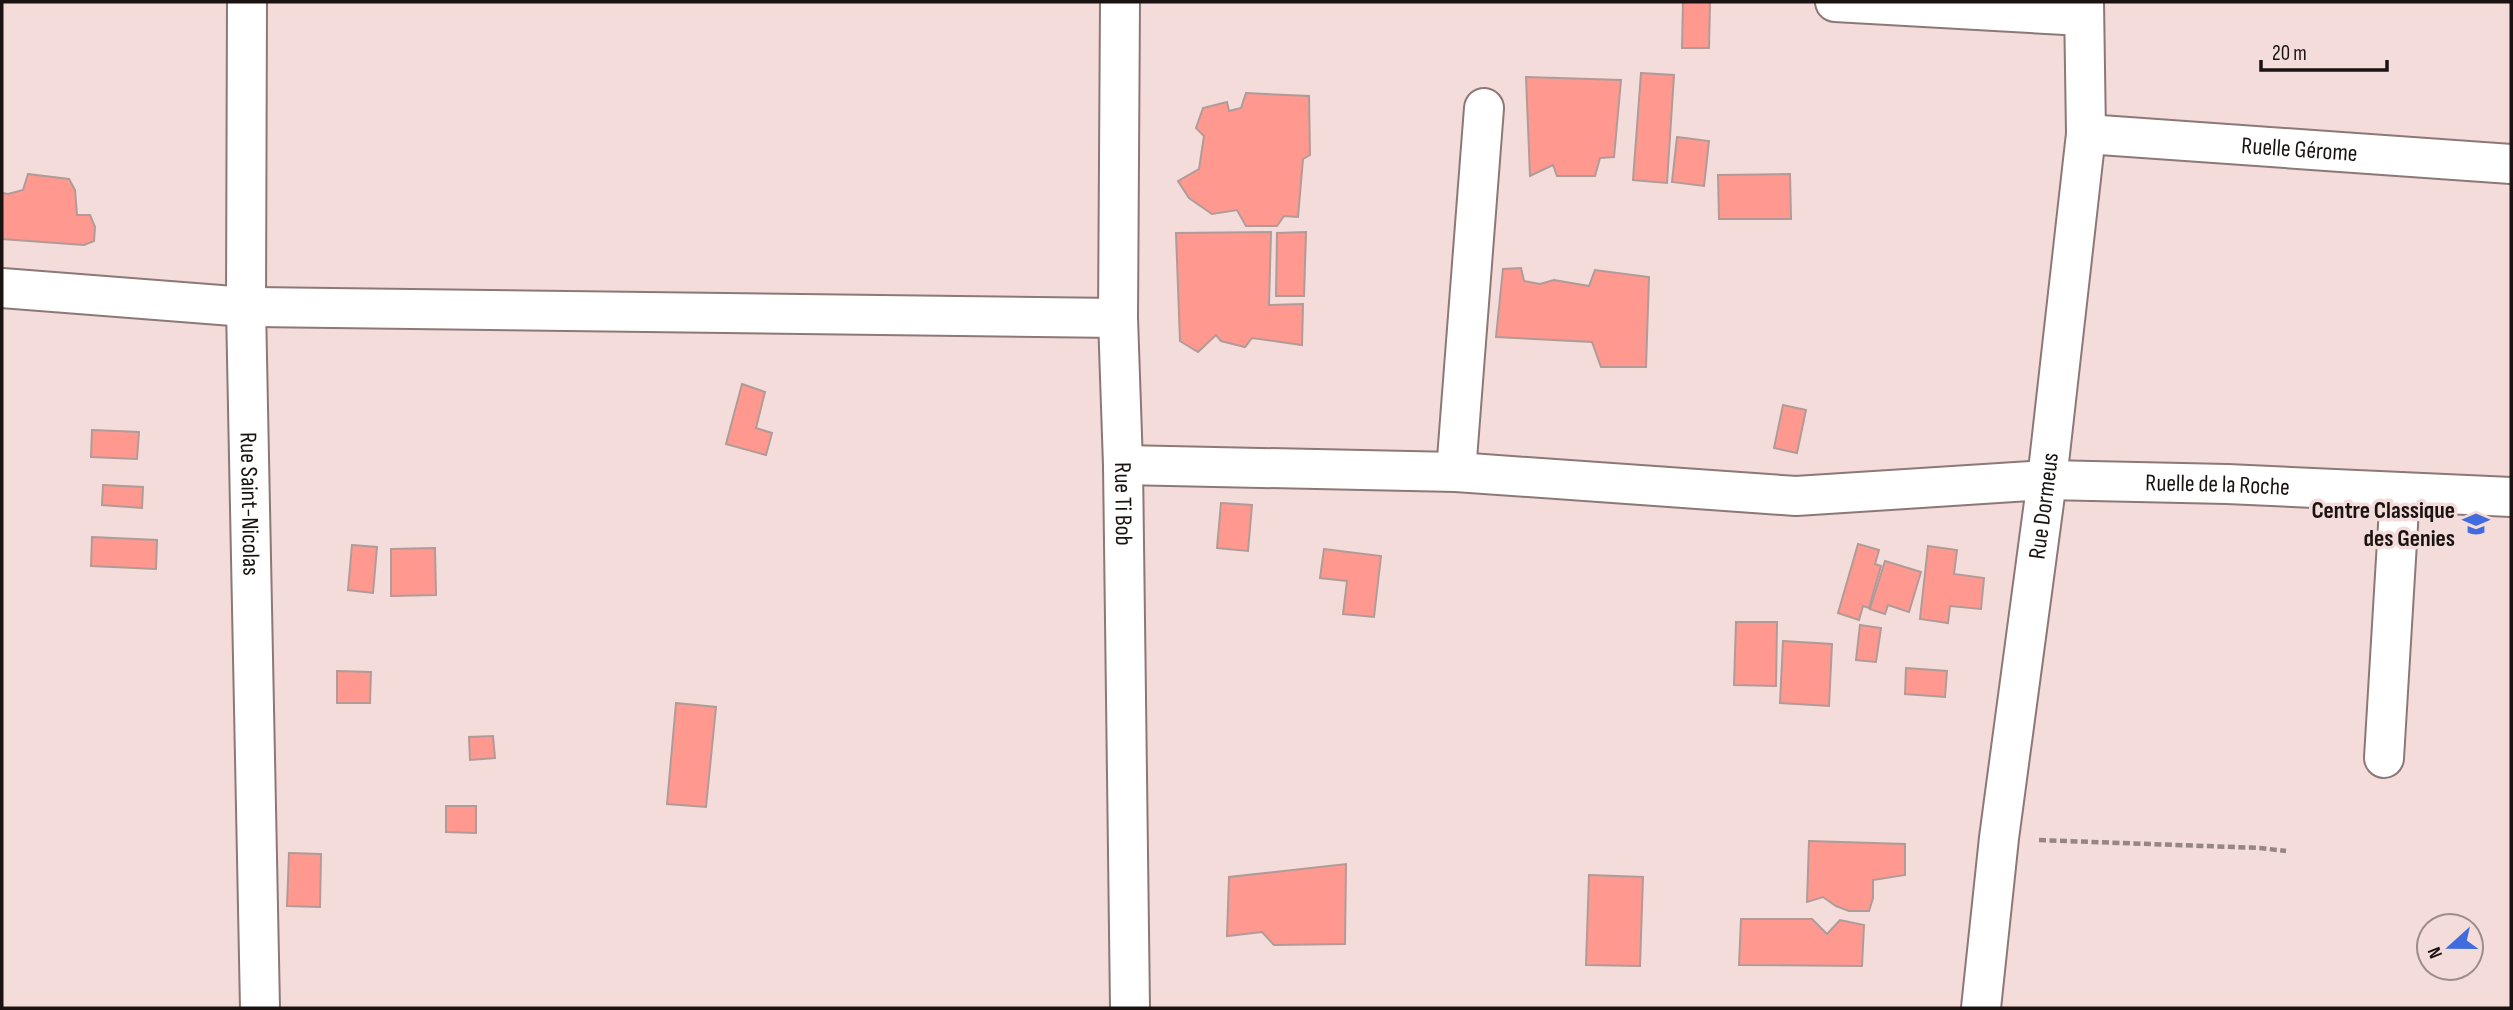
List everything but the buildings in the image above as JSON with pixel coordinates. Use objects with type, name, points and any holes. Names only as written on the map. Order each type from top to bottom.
[{"type":"street","name":"Rue Saint-Nicolas","points":[[247,2],[246,307],[260,1008]]},
{"type":"street","name":"Rue Ti Bob","points":[[1120,2],[1118,318],[1124,466],[1130,1008]]},
{"type":"street","points":[[1835,2],[2084,9]]},
{"type":"street","name":"Rue Dormeus","points":[[1981,1008],[1999,838],[2047,480],[2085,134],[2084,9]]},
{"type":"street","points":[[1456,472],[1484,108]]},
{"type":"street","name":"Ruelle Gérome","points":[[2085,134],[2511,164]]},
{"type":"street","points":[[2,288],[246,307],[1118,318]]},
{"type":"street","name":"Ruelle de la Roche","points":[[1124,466],[1456,472],[1796,496],[2047,480],[2227,484],[2511,497]]},
{"type":"street","points":[[2384,758],[2400,492]]},
{"type":"path","points":[[1999,838],[2286,851]]},
{"type":"place","name":"Centre Classique des Genies","points":[[2476,524]]}]
